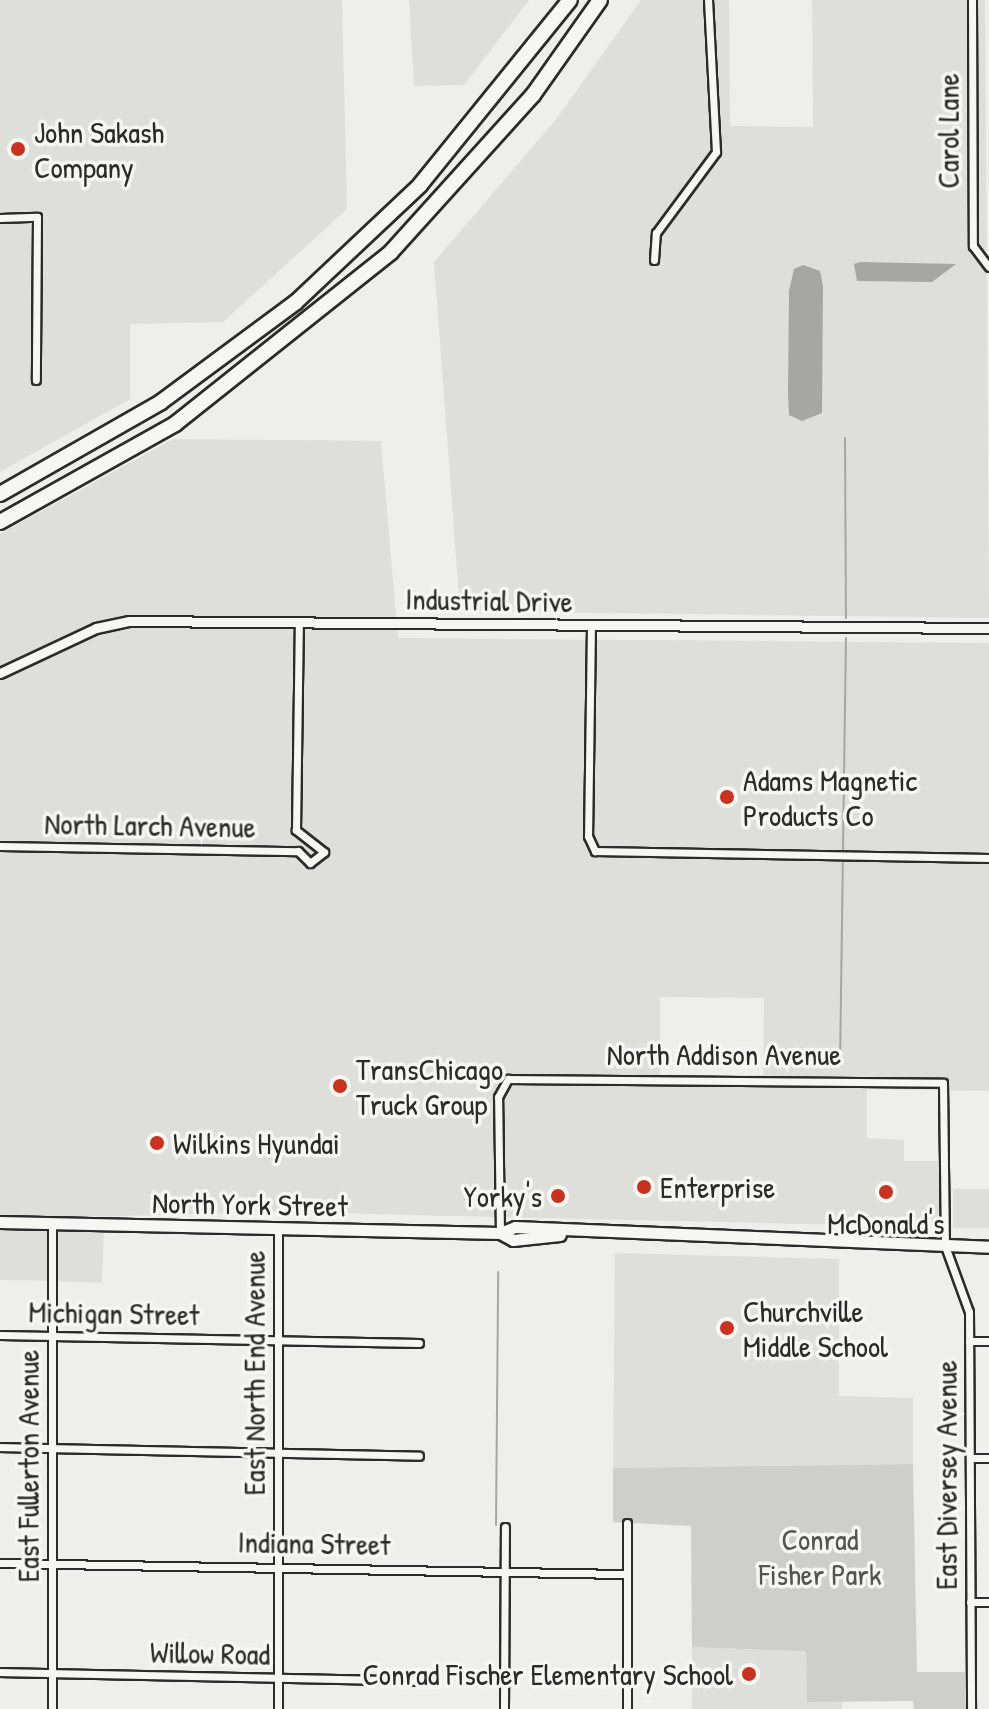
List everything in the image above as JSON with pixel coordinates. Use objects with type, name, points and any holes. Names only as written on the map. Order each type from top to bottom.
[{"type":"highway","points":[[0,494],[161,402],[295,303],[420,185],[570,0]]},
{"type":"highway","points":[[0,522],[175,424],[380,262],[472,168],[600,0]]},
{"type":"main road","name":"North York Street","points":[[0,1222],[500,1233],[515,1227],[560,1235],[989,1247]]},
{"type":"street","points":[[654,260],[656,233],[716,152],[708,0]]},
{"type":"street","name":"Carol Lane","points":[[972,0],[973,246],[980,260],[989,267]]},
{"type":"street","points":[[0,218],[37,217],[36,380]]},
{"type":"street","name":"North Larch Avenue","points":[[0,846],[298,851],[310,863],[324,852],[296,830],[299,622]]},
{"type":"street","name":"Industrial Drive","points":[[0,673],[112,623],[989,628]]},
{"type":"street","points":[[591,625],[588,836],[595,851],[989,858]]},
{"type":"street","name":"North Addison Avenue","points":[[500,1233],[498,1097],[505,1080],[943,1083]]},
{"type":"street","name":"East Diversey Avenue","points":[[943,1083],[945,1246],[969,1312],[971,1709]]},
{"type":"street","name":"East Fullerton Avenue","points":[[52,1223],[52,1709]]},
{"type":"street","name":"East North End Avenue","points":[[278,1229],[278,1709]]},
{"type":"street","name":"Michigan Street","points":[[0,1335],[419,1343]]},
{"type":"street","points":[[969,1341],[989,1341]]},
{"type":"street","points":[[0,1447],[419,1456]]},
{"type":"street","points":[[970,1458],[989,1458]]},
{"type":"street","points":[[627,1523],[627,1709]]},
{"type":"street","points":[[504,1709],[505,1527]]},
{"type":"street","name":"Indiana Street","points":[[0,1563],[277,1565],[626,1574]]},
{"type":"street","points":[[970,1602],[989,1602]]},
{"type":"street","name":"Willow Road","points":[[0,1672],[420,1681]]},
{"type":"shaded area","points":[[0,0],[342,0],[347,209],[223,322],[130,324],[130,399],[0,472]]},
{"type":"shaded area","points":[[409,0],[529,0],[464,85],[414,86]]},
{"type":"shaded area","points":[[641,0],[729,0],[730,126],[813,127],[812,0],[985,0],[989,618],[460,611],[434,262],[558,117]]},
{"type":"shaded area","points":[[854,264],[956,264],[932,282],[857,281]]},
{"type":"shaded area","points":[[803,265],[820,271],[823,286],[822,413],[802,421],[789,415],[788,393],[789,291],[794,269]]},
{"type":"shaded area","points":[[173,439],[381,441],[398,638],[989,643],[989,1091],[867,1089],[867,1138],[904,1140],[904,1161],[945,1161],[937,1227],[280,1212],[0,1219],[0,534]],"holes":[[[660,997],[764,998],[763,1075],[660,1075]]]},
{"type":"shaded area","points":[[953,1189],[989,1189],[989,1228],[953,1228]]},
{"type":"shaded area","points":[[0,1224],[50,1225],[49,1281],[0,1280]]},
{"type":"shaded area","points":[[55,1225],[104,1227],[102,1283],[53,1281]]},
{"type":"shaded area","name":"Churchville Middle School","points":[[615,1253],[839,1259],[839,1396],[913,1398],[913,1464],[613,1468]]},
{"type":"shaded area","name":"Conrad Fischer Elementary School","points":[[692,1647],[806,1647],[807,1702],[842,1702],[842,1709],[692,1709]]},
{"type":"green space","name":"Conrad Fisher Park","points":[[913,1464],[917,1672],[965,1672],[966,1709],[914,1709],[913,1701],[807,1702],[806,1651],[692,1647],[691,1526],[613,1522],[613,1468]]},
{"type":"waterway","points":[[845,438],[846,618]]},
{"type":"waterway","points":[[843,850],[846,638]]},
{"type":"waterway","points":[[840,1066],[843,863]]},
{"type":"waterway","points":[[496,1525],[498,1272]]},
{"type":"place","name":"John Sakash Company","points":[[18,149]]},
{"type":"place","name":"Adams Magnetic Products Co","points":[[727,797]]},
{"type":"place","name":"TransChicago Truck Group","points":[[340,1086]]},
{"type":"place","name":"Wilkins Hyundai","points":[[157,1143]]},
{"type":"place","name":"Enterprise","points":[[644,1187]]},
{"type":"place","name":"McDonald's","points":[[886,1192]]},
{"type":"place","name":"Yorky's","points":[[558,1196]]},
{"type":"place","name":"Churchville Middle School","points":[[727,1328]]},
{"type":"place","name":"Conrad Fischer Elementary School","points":[[749,1674]]}]
